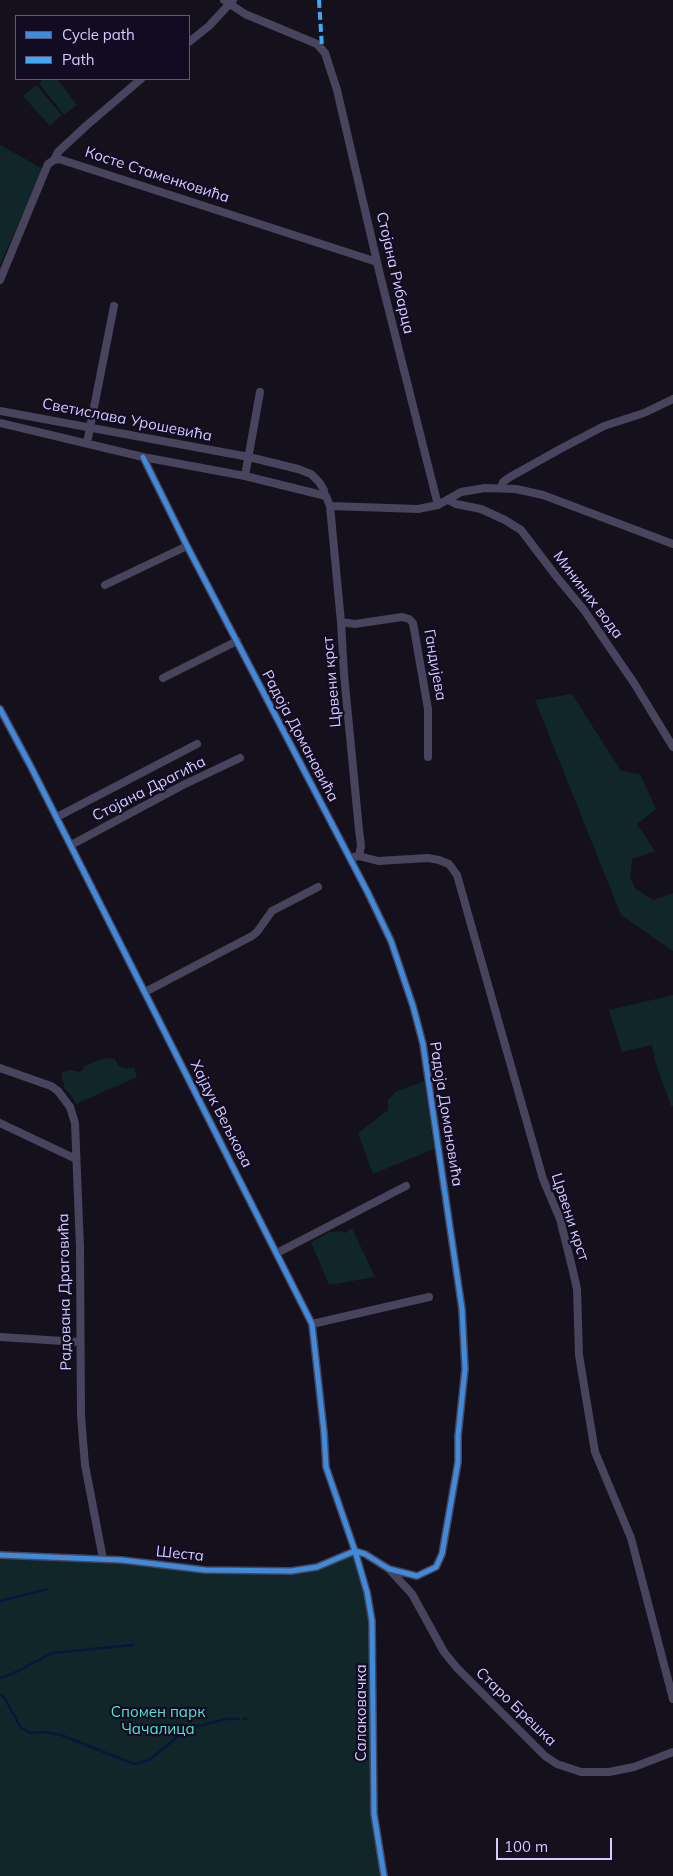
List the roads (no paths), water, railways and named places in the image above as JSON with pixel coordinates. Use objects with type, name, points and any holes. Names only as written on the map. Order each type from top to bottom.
[{"type":"street","points":[[190,41],[209,26],[229,2]]},
{"type":"street","name":"Стојана Рибарца","points":[[229,2],[245,14],[317,44],[325,52],[337,90],[377,262],[438,505]]},
{"type":"street","points":[[0,280],[48,164],[86,126],[140,80]]},
{"type":"street","name":"Косте Стаменковића","points":[[54,160],[66,159],[377,262]]},
{"type":"street","points":[[87,443],[114,306]]},
{"type":"street","points":[[245,476],[260,392]]},
{"type":"street","points":[[501,488],[503,482],[510,477],[604,426],[644,413],[673,399]]},
{"type":"street","name":"Светислава Урошевића","points":[[0,411],[249,457],[311,474],[324,490],[324,495]]},
{"type":"street","name":"Светислава Урошевића","points":[[0,423],[142,457],[245,476],[324,495],[329,500],[330,506]]},
{"type":"street","name":"Радоја Домановића","points":[[142,457],[350,858],[391,941],[413,1006],[422,1044],[457,1268],[465,1347],[465,1369],[458,1436],[458,1462],[442,1554],[436,1567],[424,1574],[412,1576],[389,1569],[365,1554],[355,1551]]},
{"type":"street","points":[[330,506],[418,510],[438,505],[461,492],[485,488],[516,489],[543,495],[673,544]]},
{"type":"street","name":"Мининих вода","points":[[448,500],[456,504],[481,509],[521,530],[584,610],[634,682],[673,746]]},
{"type":"street","name":"Црвени крст","points":[[330,506],[344,674],[360,830],[361,846],[359,856]]},
{"type":"street","points":[[105,585],[187,546]]},
{"type":"street","name":"Гандијева","points":[[341,622],[355,624],[402,617],[409,619],[413,623],[428,709],[428,757]]},
{"type":"street","points":[[163,678],[237,641]]},
{"type":"street","name":"Хајдук Вељкова","points":[[0,709],[71,845],[312,1324],[326,1467],[355,1551]]},
{"type":"street","points":[[56,817],[197,744]]},
{"type":"street","name":"Стојана Драгића","points":[[71,845],[183,785],[240,758]]},
{"type":"street","name":"Црвени крст","points":[[350,858],[359,856],[378,861],[428,858],[450,864],[457,875],[543,1179],[560,1219],[572,1267],[577,1289],[579,1356],[595,1452],[631,1538],[673,1699]]},
{"type":"street","points":[[145,992],[252,936],[272,911],[318,887]]},
{"type":"street","name":"Радована Драговића","points":[[0,1068],[51,1086],[62,1095],[70,1107],[75,1123],[80,1248],[79,1342],[81,1416],[85,1465],[103,1559]]},
{"type":"street","points":[[0,1123],[76,1159]]},
{"type":"street","points":[[277,1253],[406,1186]]},
{"type":"street","points":[[312,1324],[429,1297]]},
{"type":"street","points":[[0,1338],[79,1342]]},
{"type":"street","name":"Шеста","points":[[0,1555],[103,1559],[205,1570],[291,1571],[317,1567],[355,1551]]},
{"type":"street","name":"Салаковачка","points":[[355,1551],[367,1592],[372,1621],[374,1814],[384,1876]]},
{"type":"street","name":"Старо Брешка","points":[[389,1569],[412,1594],[444,1652],[456,1668],[545,1756],[557,1764],[581,1772],[609,1772],[634,1767],[673,1752]]},
{"type":"waterway","points":[[0,1601],[47,1589]]},
{"type":"waterway","points":[[0,1678],[16,1672],[52,1653],[133,1645]]},
{"type":"waterway","points":[[0,1694],[4,1697],[21,1728],[31,1733],[45,1732],[61,1735],[134,1764],[149,1760],[176,1738],[198,1726],[226,1719],[239,1719]]},
{"type":"park label","name":"Спомен парк Чачалица","points":[[158,1720]]}]
